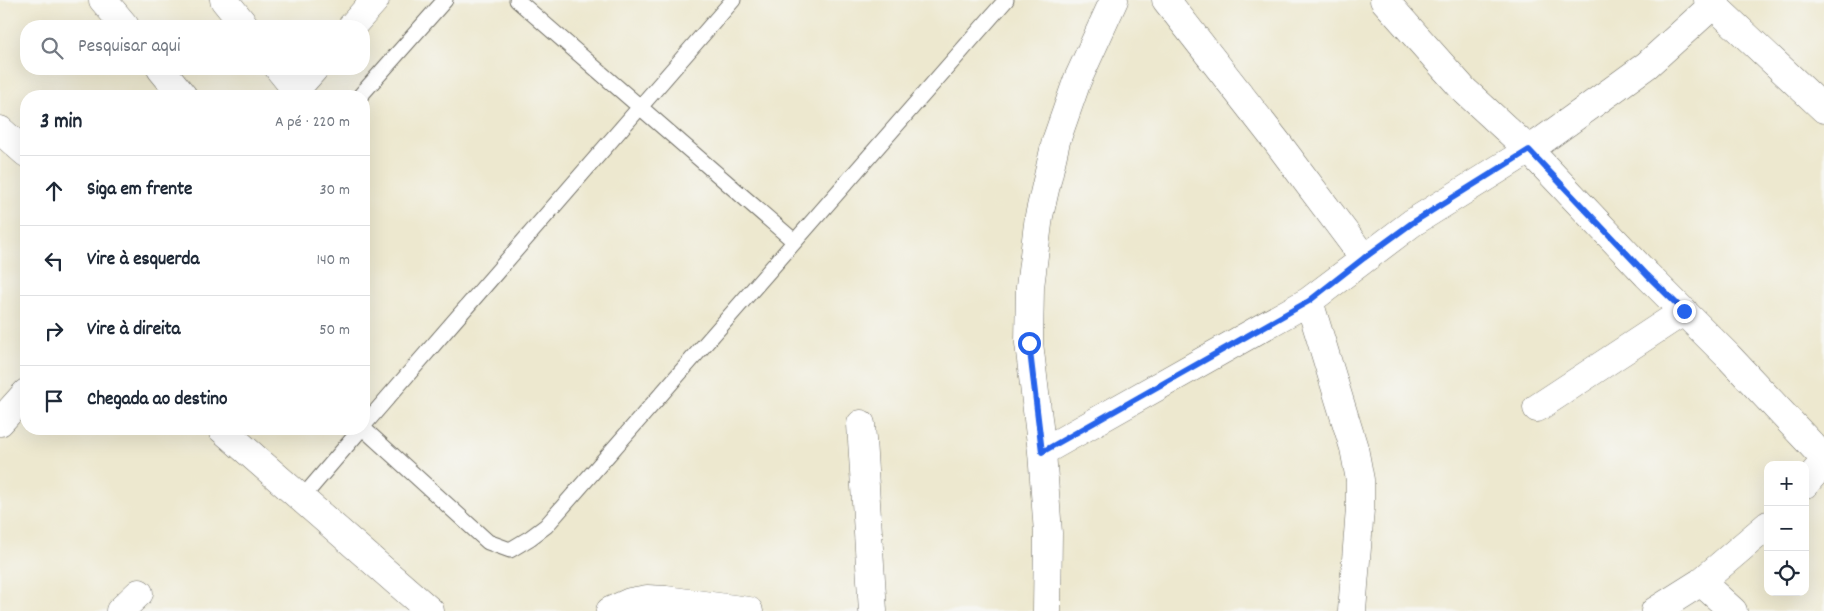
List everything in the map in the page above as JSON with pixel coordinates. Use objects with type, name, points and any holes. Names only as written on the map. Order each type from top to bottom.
[{"type":"street","points":[[103,0],[120,20]]},
{"type":"street","points":[[224,0],[240,20]]},
{"type":"street","points":[[357,20],[375,0]]},
{"type":"street","points":[[1048,611],[1048,533],[1042,452],[1029,343],[1030,286],[1039,216],[1056,141],[1074,89],[1114,0]]},
{"type":"street","points":[[1166,0],[1277,142],[1364,258]]},
{"type":"street","points":[[1384,0],[1464,90],[1529,150],[1824,458]]},
{"type":"street","points":[[1042,452],[1309,301],[1364,258],[1448,199],[1529,150],[1647,65],[1712,2],[1824,110]]},
{"type":"street","points":[[166,75],[178,90]]},
{"type":"street","points":[[282,75],[291,90]]},
{"type":"street","points":[[296,90],[309,75]]},
{"type":"street","points":[[0,130],[20,148]]},
{"type":"street","points":[[1309,301],[1351,440],[1360,480],[1360,509],[1352,611]]},
{"type":"street","points":[[1537,408],[1684,311]]},
{"type":"street","points":[[0,422],[20,400]]},
{"type":"street","points":[[860,424],[873,611]]},
{"type":"street","points":[[229,435],[430,611]]},
{"type":"street","points":[[1809,479],[1824,462]]},
{"type":"street","points":[[1654,611],[1701,582],[1764,528]]},
{"type":"street","points":[[1701,582],[1733,611]]},
{"type":"street","points":[[610,611],[630,602],[647,599],[749,611]]},
{"type":"lane","points":[[365,90],[445,0]]},
{"type":"lane","points":[[517,0],[794,242]]},
{"type":"lane","points":[[370,420],[733,0]]},
{"type":"lane","points":[[370,434],[488,542],[510,550],[530,538],[546,526],[1006,0]]},
{"type":"lane","points":[[302,498],[357,435]]},
{"type":"route","points":[[1029,343],[1042,452],[1309,301],[1412,223],[1529,150],[1647,275],[1684,311]]}]
